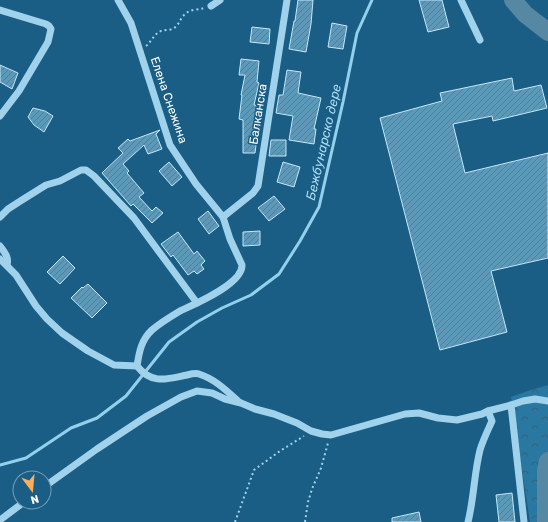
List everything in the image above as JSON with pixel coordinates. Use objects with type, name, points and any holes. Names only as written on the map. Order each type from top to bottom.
[{"type":"street","name":"Елена Снежина","points":[[118,0],[131,23],[170,145],[196,184],[223,217],[230,239],[242,265],[243,270],[229,284],[214,295],[197,303]]},
{"type":"street","points":[[211,6],[220,0]]},
{"type":"street","name":"Балканска","points":[[223,217],[253,193],[258,186],[287,0]]},
{"type":"street","points":[[461,0],[480,40]]},
{"type":"street","points":[[0,10],[46,24],[51,29],[48,42],[19,91],[0,116]]},
{"type":"street","points":[[0,217],[15,204],[46,185],[60,181],[81,170],[86,170],[94,176],[134,218],[197,303],[168,318],[152,330],[140,349],[138,369]]},
{"type":"street","points":[[0,246],[6,253],[8,260],[6,265]]},
{"type":"street","points":[[0,259],[16,275],[36,306],[47,319],[62,333],[88,351],[114,365],[138,369],[151,378],[160,380],[198,373],[220,385],[241,403]]},
{"type":"street","points":[[52,481],[147,416],[181,397],[196,391],[212,393],[225,399],[274,414],[297,423],[311,431],[331,435],[404,414],[419,413],[438,418],[457,420],[523,401],[535,399],[548,401]]},
{"type":"street","points":[[511,405],[524,522]]},
{"type":"street","points":[[468,522],[480,449],[492,420],[488,412]]},
{"type":"street","points":[[0,520],[13,510]]},
{"type":"path","points":[[140,50],[160,31],[174,28],[184,15],[192,10],[211,6]]},
{"type":"path","points":[[235,522],[254,470],[311,431]]},
{"type":"path","points":[[305,522],[308,502],[321,468],[331,435]]},
{"type":"green space","points":[[548,385],[548,522],[530,522],[511,397]]},
{"type":"building","points":[[298,0],[313,0],[311,24],[306,52],[289,49]]},
{"type":"building","points":[[419,0],[442,0],[449,27],[428,32]]},
{"type":"building","points":[[332,23],[347,26],[343,49],[328,47]]},
{"type":"building","points":[[252,27],[270,29],[269,44],[250,42]]},
{"type":"building","points":[[241,59],[259,61],[257,82],[259,83],[254,105],[261,106],[255,153],[243,153],[243,120],[239,119],[241,95],[245,75],[239,75]]},
{"type":"building","points":[[0,65],[18,73],[12,89],[0,82]]},
{"type":"building","points":[[287,70],[301,72],[298,93],[321,98],[314,129],[316,129],[314,144],[289,140],[293,116],[276,113],[279,95],[283,95]]},
{"type":"building","points":[[512,78],[514,91],[541,85],[547,108],[493,121],[492,116],[453,124],[465,173],[548,153],[548,258],[491,271],[507,332],[440,350],[380,118],[442,101],[440,93]]},
{"type":"building","points":[[33,108],[45,111],[53,116],[44,132],[34,125],[28,117]]},
{"type":"building","points":[[160,130],[156,134],[162,149],[148,154],[144,145],[123,164],[129,171],[127,173],[144,193],[139,197],[152,211],[156,207],[163,213],[152,223],[133,204],[131,206],[102,173],[123,153],[118,148],[128,139],[130,141]]},
{"type":"building","points":[[271,140],[286,140],[286,156],[269,156]]},
{"type":"building","points":[[169,162],[182,177],[172,186],[159,171]]},
{"type":"building","points":[[283,162],[300,167],[294,187],[277,182]]},
{"type":"building","points":[[274,196],[285,209],[269,221],[258,208]]},
{"type":"building","points":[[208,211],[219,226],[209,234],[198,219]]},
{"type":"building","points":[[260,231],[260,245],[243,246],[243,232]]},
{"type":"building","points":[[178,232],[194,254],[197,251],[205,261],[201,265],[204,269],[197,274],[194,271],[188,275],[173,255],[171,257],[161,244]]},
{"type":"building","points":[[63,256],[75,268],[60,284],[47,272]]},
{"type":"building","points":[[88,284],[107,303],[92,318],[71,298],[82,287],[83,288]]},
{"type":"building","points":[[512,493],[515,522],[499,522],[496,495]]},
{"type":"building","points":[[419,512],[421,522],[392,522],[392,518]]},
{"type":"waterway","name":"Бежбунарско дере","points":[[0,465],[26,458],[71,428],[97,418],[126,396],[169,342],[197,322],[222,308],[251,295],[279,274],[319,207],[357,33],[372,0]]},
{"type":"waterway","points":[[513,0],[525,14],[548,32]]},
{"type":"waterway","points":[[546,522],[546,470],[548,461]]}]
